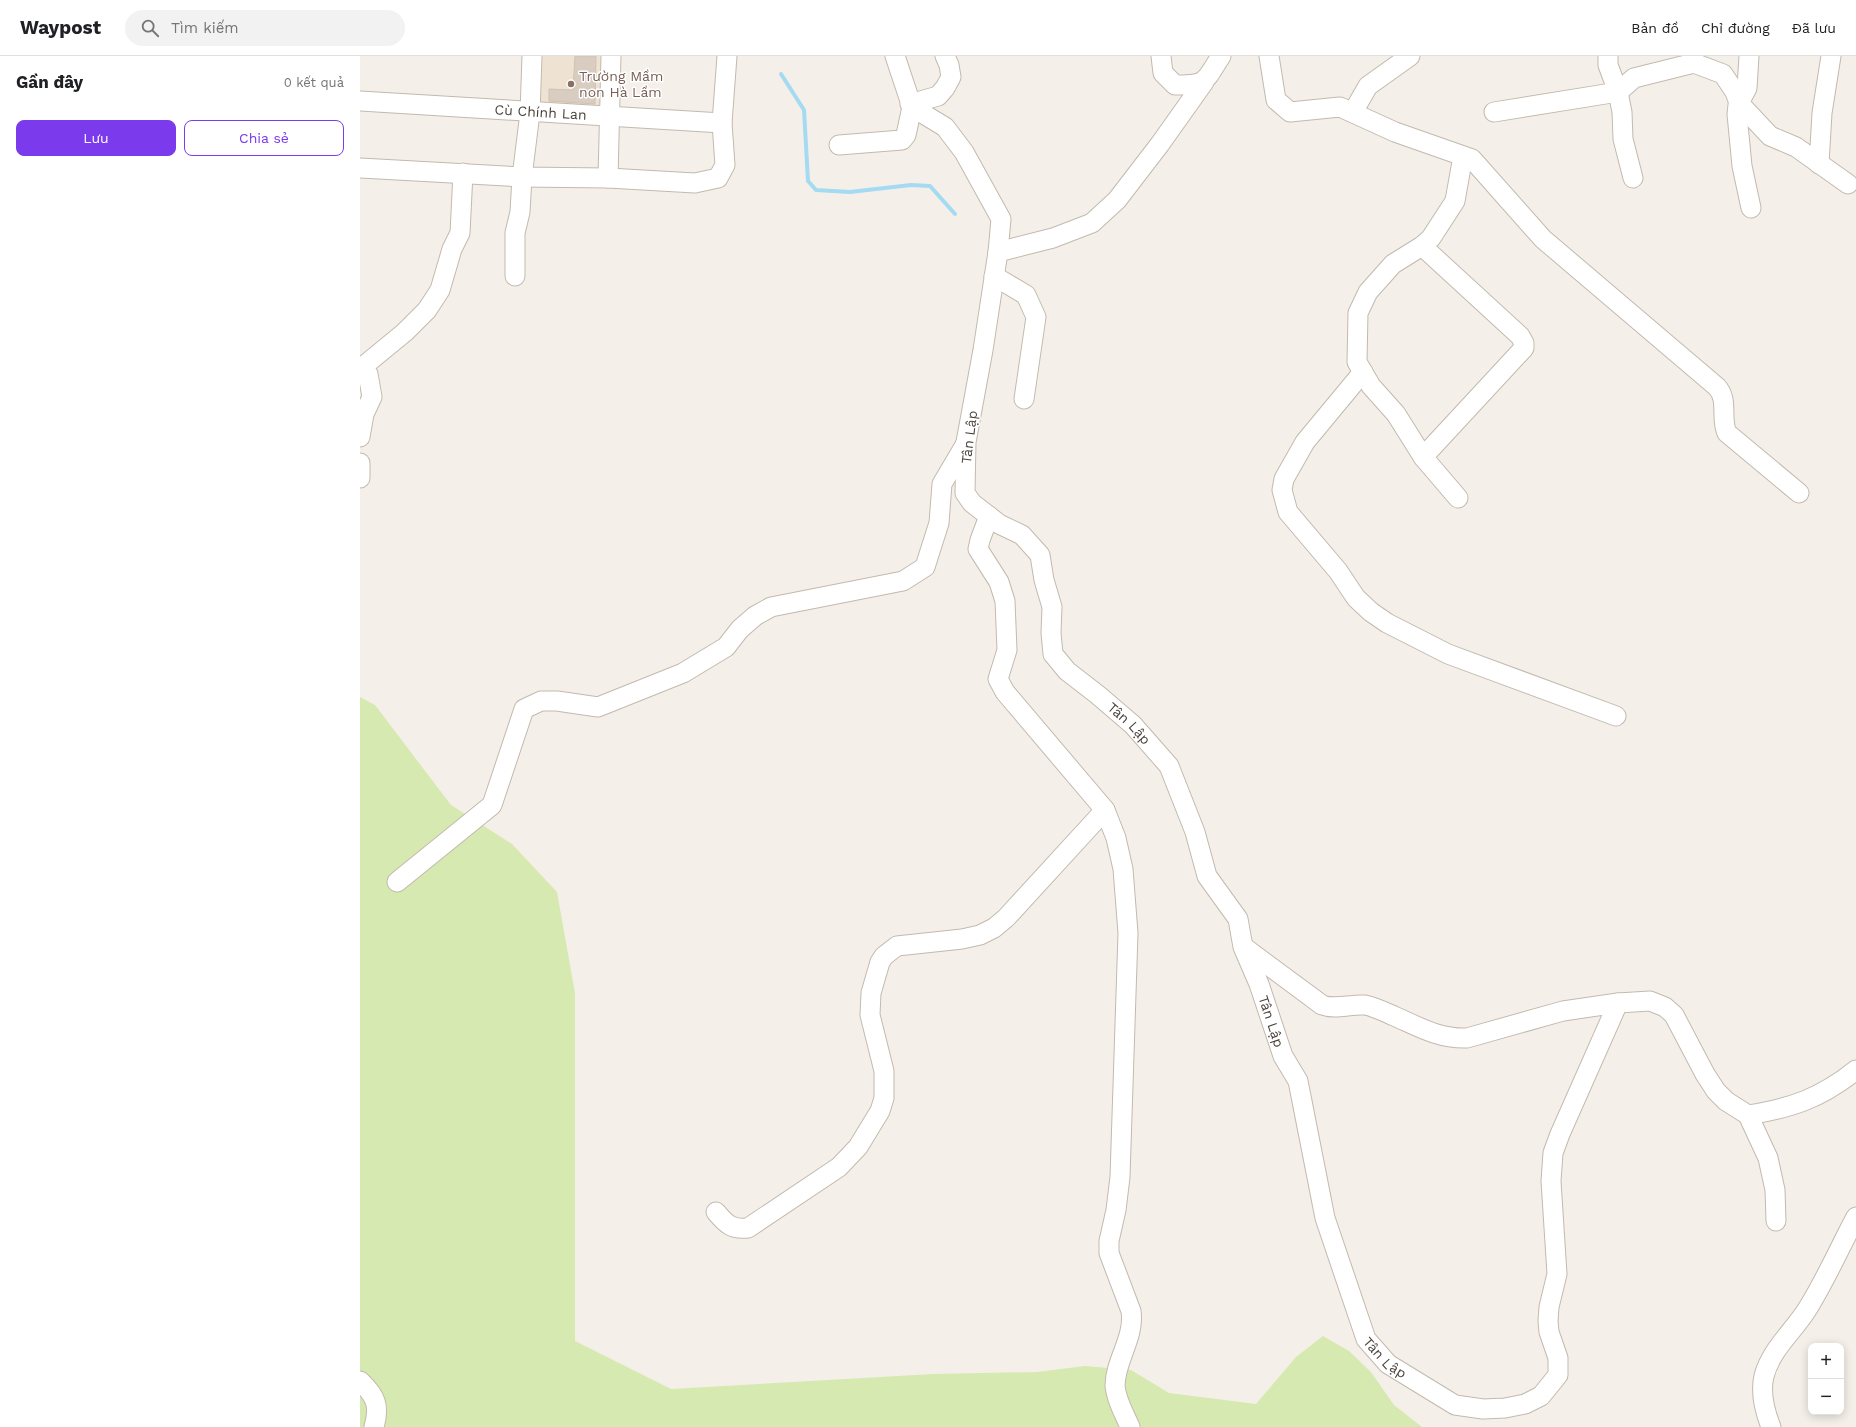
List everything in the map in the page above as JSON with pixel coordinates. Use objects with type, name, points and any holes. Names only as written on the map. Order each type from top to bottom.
[{"type":"street","points":[[515,276],[515,233],[520,212],[522,177],[530,113],[532,56]]},
{"type":"street","points":[[608,178],[611,56]]},
{"type":"street","points":[[360,168],[522,177],[608,178],[695,183],[718,178],[725,165],[722,123],[727,56]]},
{"type":"street","points":[[839,145],[902,140],[906,135],[911,106],[895,56]]},
{"type":"street","points":[[911,106],[938,96],[945,88],[951,77],[945,56]]},
{"type":"street","points":[[1161,56],[1162,73],[1175,85],[1196,85],[1204,82]]},
{"type":"street","points":[[998,252],[1053,238],[1092,223],[1117,200],[1160,144],[1221,56]]},
{"type":"street","points":[[1353,112],[1368,86],[1410,56]]},
{"type":"street","points":[[1608,56],[1608,65],[1618,92],[1622,112],[1623,139],[1633,178]]},
{"type":"street","points":[[1749,56],[1747,88],[1739,103],[1737,114],[1742,166],[1751,208]]},
{"type":"street","points":[[1819,164],[1822,113],[1832,56]]},
{"type":"street","points":[[1270,57],[1276,100],[1290,112],[1340,106],[1395,132],[1472,159],[1544,239],[1717,387],[1723,396],[1725,427],[1727,433],[1799,493]]},
{"type":"street","points":[[1494,112],[1618,92],[1634,78],[1694,63],[1723,74],[1735,92],[1739,103],[1770,136],[1796,147],[1848,184]]},
{"type":"street","name":"Cù Chính Lan","points":[[360,101],[530,113],[722,123]]},
{"type":"street","name":"Tân Lập","points":[[911,106],[946,127],[964,152],[1001,219],[998,252],[966,442],[965,493],[972,503],[999,524],[1022,535],[1040,555],[1044,580],[1052,607],[1051,633],[1053,654],[1067,671],[1133,725],[1169,766],[1196,832],[1207,876],[1238,918],[1244,947],[1259,984],[1283,1056],[1298,1081],[1325,1218],[1366,1339],[1388,1364],[1455,1405],[1483,1409],[1505,1408],[1525,1404],[1541,1396],[1558,1374],[1558,1358],[1549,1332],[1548,1321],[1549,1307],[1558,1274],[1551,1181],[1553,1153],[1618,1003]]},
{"type":"street","points":[[1458,498],[1423,457],[1396,414],[1370,386],[1357,362],[1358,313],[1368,292],[1393,264],[1422,246],[1431,238],[1455,201],[1463,156]]},
{"type":"street","points":[[360,437],[364,414],[372,396],[368,374],[360,369],[405,332],[427,310],[440,290],[452,249],[460,233],[463,173]]},
{"type":"street","points":[[1422,246],[1520,336],[1524,343],[1524,348],[1423,457]]},
{"type":"street","points":[[994,276],[1026,295],[1036,317],[1024,399]]},
{"type":"street","points":[[1363,372],[1305,442],[1284,479],[1282,490],[1288,512],[1338,570],[1356,598],[1371,612],[1387,623],[1448,654],[1616,716]]},
{"type":"street","points":[[397,882],[492,805],[524,710],[541,701],[557,701],[598,707],[682,673],[726,647],[740,628],[755,616],[771,607],[903,581],[925,567],[939,523],[942,484],[966,442]]},
{"type":"street","points":[[360,462],[360,478]]},
{"type":"street","points":[[989,516],[978,549],[996,577],[1005,601],[1007,650],[1000,671],[999,682],[1005,692],[1105,810],[1116,838],[1123,869],[1127,899],[1128,932],[1120,1177],[1116,1210],[1108,1247],[1131,1311],[1132,1319],[1132,1328],[1118,1370],[1115,1386],[1117,1395],[1130,1427]]},
{"type":"street","points":[[716,1212],[728,1226],[734,1228],[748,1228],[839,1167],[849,1158],[858,1147],[880,1111],[884,1098],[884,1072],[870,1015],[871,993],[880,962],[884,956],[897,946],[962,939],[980,935],[994,928],[1006,918],[1105,810]]},
{"type":"street","points":[[1244,947],[1322,1005],[1333,1007],[1356,1005],[1375,1008],[1438,1036],[1467,1038],[1563,1011],[1618,1003],[1650,1001],[1665,1007],[1674,1015],[1705,1074],[1716,1091],[1726,1101],[1748,1116],[1768,1158],[1775,1190],[1776,1221]]},
{"type":"street","points":[[1748,1116],[1779,1110],[1801,1102],[1827,1090],[1856,1070]]},
{"type":"street","points":[[1771,1427],[1763,1398],[1763,1381],[1767,1365],[1808,1309],[1856,1216]]},
{"type":"street","points":[[360,1382],[370,1391],[375,1399],[377,1409],[374,1427]]},
{"type":"shaded area","name":"Trường Mầm non Hà Lầm","points":[[541,56],[605,56],[600,116],[537,112]]},
{"type":"green space","points":[[360,697],[375,705],[451,805],[512,844],[557,892],[575,993],[575,1341],[671,1389],[933,1374],[1037,1372],[1085,1366],[1131,1370],[1169,1393],[1256,1404],[1296,1357],[1323,1336],[1349,1351],[1371,1372],[1394,1405],[1422,1427],[360,1427]]},
{"type":"building","points":[[575,56],[596,56],[595,104],[549,101],[549,89],[573,90]]},
{"type":"waterway","points":[[781,74],[804,110],[808,181],[816,190],[850,192],[911,185],[930,186],[955,214]]},
{"type":"place","name":"Trường Mầm non Hà Lầm","points":[[571,84]]}]
